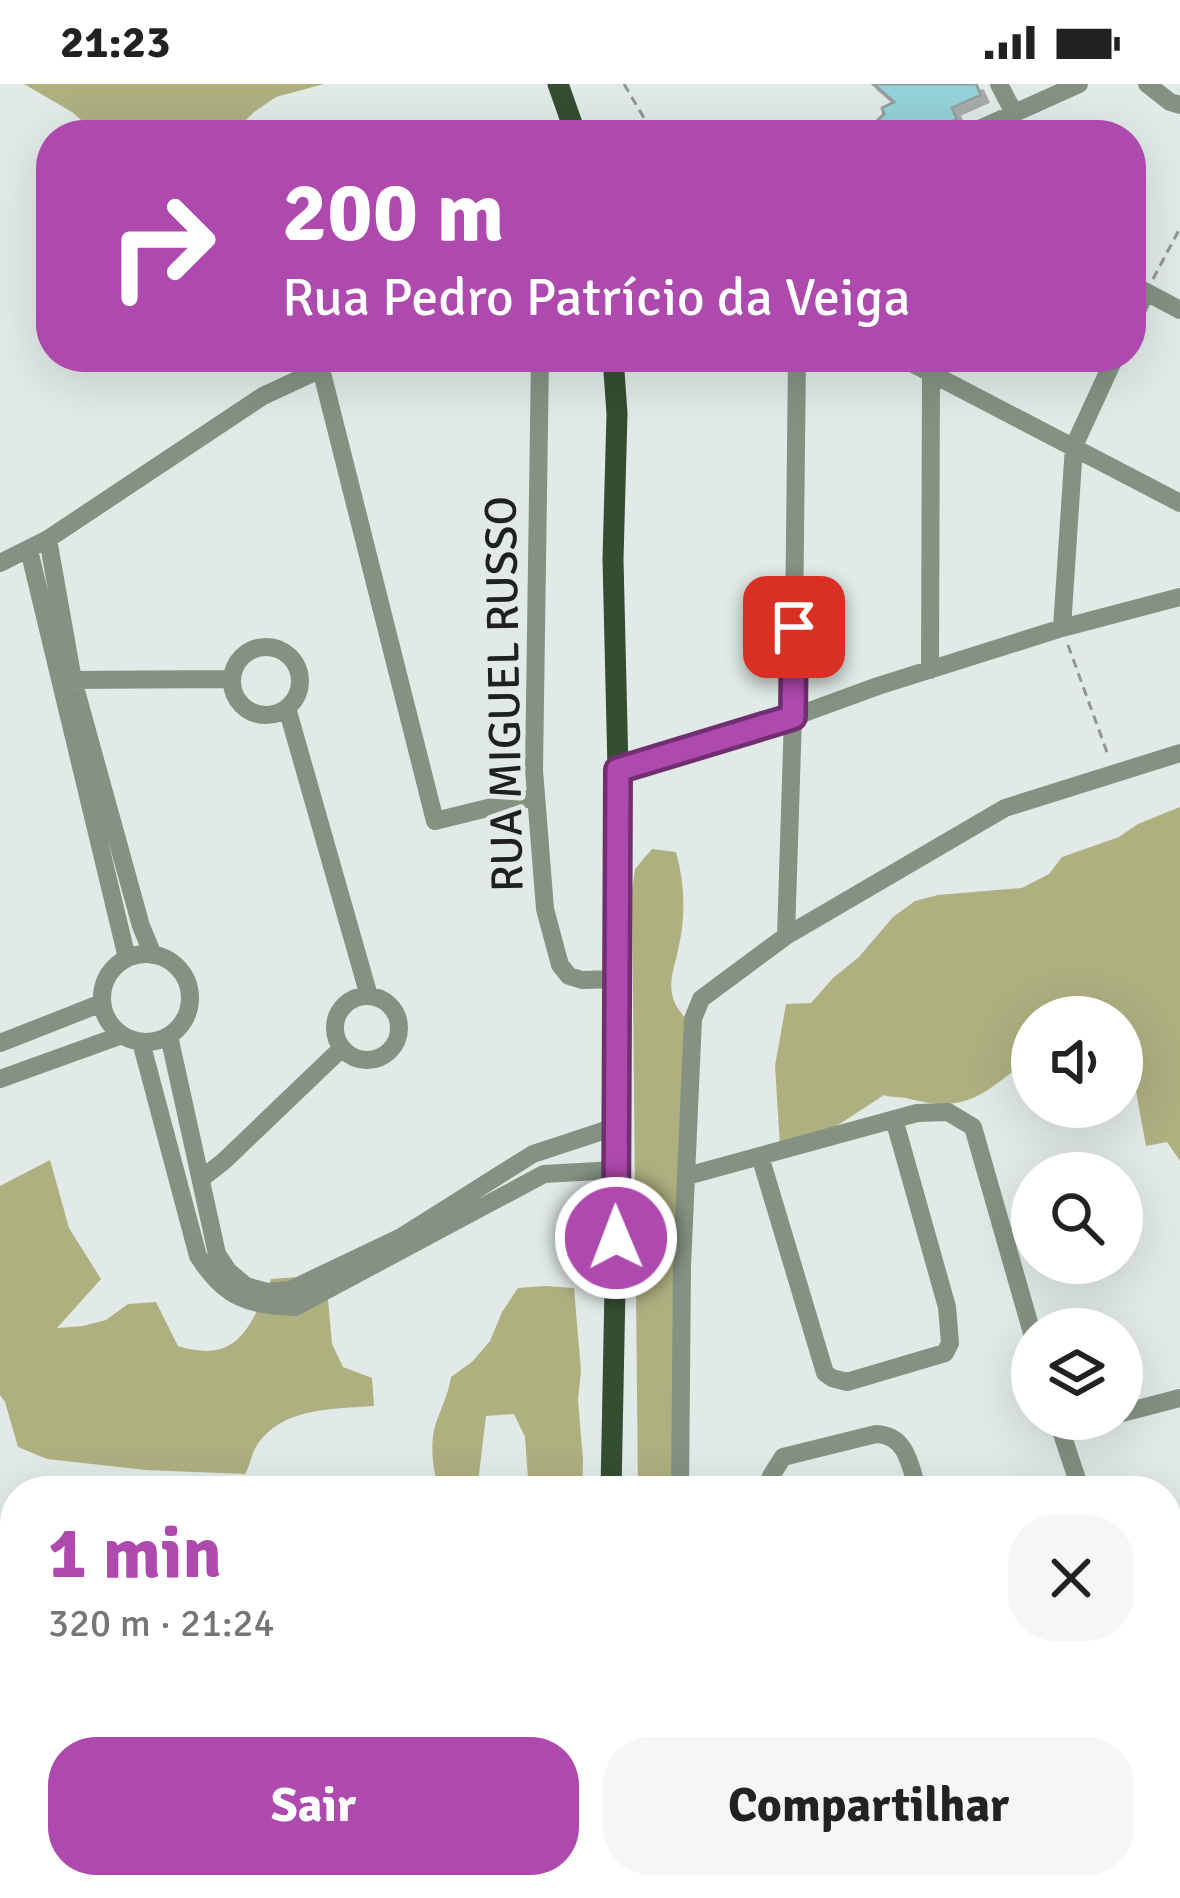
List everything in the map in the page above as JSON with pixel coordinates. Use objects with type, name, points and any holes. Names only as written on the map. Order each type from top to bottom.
[{"type":"main road","points":[[558,84],[571,120]]},
{"type":"main road","points":[[611,1476],[618,770],[615,372]]},
{"type":"street","points":[[999,84],[1014,113]]},
{"type":"street","points":[[999,120],[1079,84]]},
{"type":"street","points":[[1147,84],[1180,105]]},
{"type":"street","points":[[1146,292],[1180,310]]},
{"type":"street","points":[[0,563],[48,539],[263,397],[311,372]]},
{"type":"street","points":[[330,372],[435,821],[536,796]]},
{"type":"street","name":"RUA MIGUEL RUSSO","points":[[539,372],[534,727],[545,909],[560,965],[569,976],[616,979]]},
{"type":"street","points":[[786,936],[797,372]]},
{"type":"street","points":[[1062,628],[1074,446],[1108,372]]},
{"type":"street","points":[[930,670],[932,373],[1180,503]]},
{"type":"street","points":[[48,539],[67,680],[127,958]]},
{"type":"street","points":[[29,550],[153,955]]},
{"type":"street","points":[[618,770],[1062,628],[1180,597]]},
{"type":"street","points":[[261,647],[284,651],[293,659],[301,681],[287,708],[271,715],[255,713],[238,700],[231,680],[234,668],[249,651],[261,647]]},
{"type":"street","points":[[67,680],[231,680]]},
{"type":"street","points":[[287,708],[370,995]]},
{"type":"street","points":[[680,1476],[682,1266],[693,1019],[701,999],[786,936],[1005,808],[1180,753]]},
{"type":"street","points":[[0,1079],[132,1038],[156,1041],[169,1036],[187,1016],[190,995],[175,965],[153,955],[127,958],[107,977],[102,1003],[106,1016],[132,1038],[198,1256],[214,1280],[237,1298],[262,1306],[295,1307],[544,1174],[616,1170]]},
{"type":"street","points":[[370,995],[396,1012],[400,1033],[381,1057],[370,1060],[342,1048],[335,1033],[342,1007],[370,995]]},
{"type":"street","points":[[0,1042],[102,1003]]},
{"type":"street","points":[[169,1036],[217,1254],[246,1286],[267,1292],[290,1290],[401,1237],[533,1154],[615,1127]]},
{"type":"street","points":[[201,1179],[342,1048]]},
{"type":"street","points":[[687,1176],[917,1113],[948,1112],[973,1127],[1025,1308]]},
{"type":"street","points":[[760,1156],[825,1373],[847,1382],[945,1353],[950,1343],[946,1307],[894,1119]]},
{"type":"street","points":[[533,1154],[544,1174]]},
{"type":"street","points":[[1143,1408],[1180,1398]]},
{"type":"street","points":[[771,1476],[783,1457],[891,1434],[902,1444],[913,1476]]},
{"type":"street","points":[[1064,1440],[1076,1476]]},
{"type":"path","points":[[624,84],[645,120]]},
{"type":"path","points":[[1146,277],[1180,228]]},
{"type":"path","points":[[1062,628],[1115,773]]},
{"type":"green space","points":[[24,84],[324,84],[276,97],[246,120],[81,120]]},
{"type":"green space","points":[[1180,807],[1180,1161],[1167,1142],[1146,1146],[1143,996],[1011,996],[1011,1073],[992,1087],[962,1102],[943,1104],[884,1095],[835,1127],[780,1145],[775,1066],[786,1004],[811,1003],[893,917],[915,901],[1022,888],[1049,874],[1062,857],[1119,837]]},
{"type":"green space","points":[[652,849],[676,852],[683,888],[681,938],[671,986],[676,1005],[689,1023],[675,1476],[638,1476],[635,869]]},
{"type":"green space","points":[[50,1160],[69,1228],[101,1279],[57,1328],[106,1320],[128,1304],[156,1302],[178,1346],[215,1350],[229,1346],[249,1326],[271,1279],[298,1277],[327,1289],[332,1344],[343,1367],[372,1378],[374,1406],[309,1413],[279,1424],[256,1447],[245,1474],[47,1459],[18,1447],[0,1395],[0,1186]]},
{"type":"green space","points":[[518,1288],[574,1288],[582,1476],[528,1476],[525,1437],[514,1414],[486,1416],[479,1476],[436,1476],[433,1440],[451,1377],[490,1341]]},
{"type":"building","points":[[873,84],[976,84],[981,95],[952,108],[955,120],[878,120],[884,114],[882,108],[894,102]]},
{"type":"route","points":[[616,1238],[618,770],[793,717],[794,627]]}]
